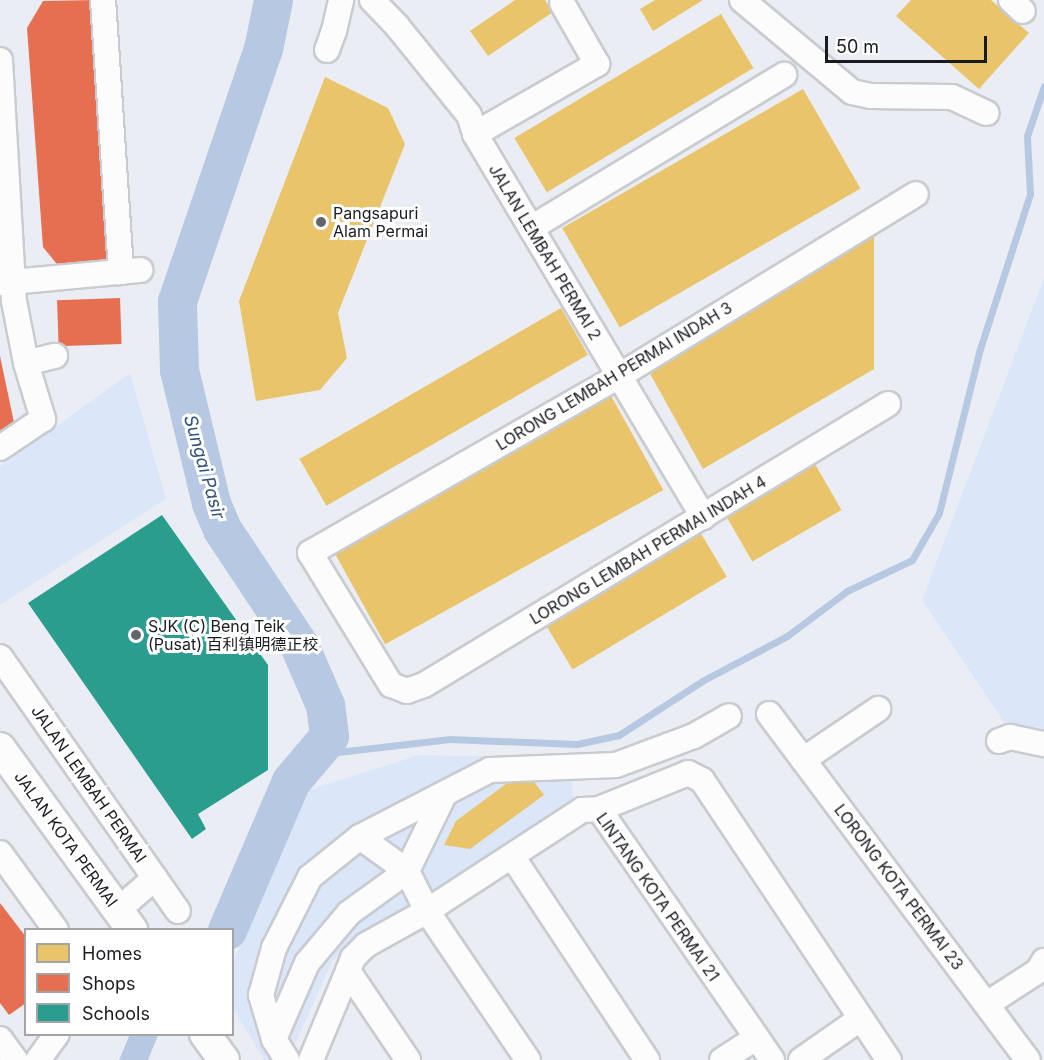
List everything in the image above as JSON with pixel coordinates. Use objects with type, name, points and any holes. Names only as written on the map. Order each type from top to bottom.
[{"type":"main road","name":"JALAN KOTA PERMAI","points":[[0,748],[125,920]]},
{"type":"main road","points":[[206,1036],[224,1060]]},
{"type":"street","points":[[6,282],[131,271],[103,0]]},
{"type":"street","points":[[327,50],[341,0]]},
{"type":"street","points":[[742,0],[852,92],[871,96],[952,97],[987,113]]},
{"type":"street","name":"JALAN LEMBAH PERMAI 2","points":[[378,2],[469,115],[475,134],[703,517]]},
{"type":"street","points":[[475,134],[597,64],[562,3]]},
{"type":"street","points":[[0,60],[6,282],[14,301],[26,363],[42,418],[0,448]]},
{"type":"street","points":[[531,228],[784,75]]},
{"type":"street","name":"LORONG LEMBAH PERMAI INDAH 3","points":[[406,691],[391,685],[310,553],[619,376],[916,194]]},
{"type":"street","points":[[26,363],[55,356]]},
{"type":"street","name":"LORONG LEMBAH PERMAI INDAH 4","points":[[406,691],[424,685],[888,404]]},
{"type":"street","name":"JALAN LEMBAH PERMAI","points":[[0,657],[178,911]]},
{"type":"street","points":[[803,760],[878,709]]},
{"type":"street","name":"LORONG KOTA PERMAI 23","points":[[769,714],[1028,1060]]},
{"type":"street","points":[[287,1060],[274,1040],[261,995],[274,948],[310,877],[360,837],[490,770],[616,765],[694,736],[729,716]]},
{"type":"street","points":[[999,741],[1010,737],[1044,744]]},
{"type":"street","points":[[599,808],[688,773],[702,780],[889,1060]]},
{"type":"street","points":[[274,1040],[307,963],[350,913],[407,871],[444,795]]},
{"type":"street","name":"LINTANG KOTA PERMAI 21","points":[[311,1060],[353,958],[366,945],[427,911],[582,810],[599,808],[772,1060]]},
{"type":"street","points":[[360,837],[407,871],[427,911],[528,1060]]},
{"type":"street","points":[[0,853],[55,928]]},
{"type":"street","points":[[512,856],[647,1060]]},
{"type":"street","points":[[125,920],[155,878]]},
{"type":"street","points":[[987,1004],[1038,971],[1044,960]]},
{"type":"street","points":[[348,972],[408,1060]]},
{"type":"street","points":[[801,1060],[860,1019]]},
{"type":"street","points":[[38,1060],[56,1036]]},
{"type":"street","points":[[722,1060],[756,1038]]},
{"type":"street","points":[[0,1039],[15,1060]]},
{"type":"shaded area","points":[[1044,278],[1044,729],[1004,722],[922,600]]},
{"type":"shaded area","points":[[130,373],[166,499],[0,605],[0,467]]},
{"type":"shaded area","points":[[419,755],[571,758],[573,799],[333,960],[288,1060],[264,1060],[234,1010],[234,960],[305,791]]},
{"type":"shaded area","points":[[129,1036],[158,1036],[148,1060],[119,1060]]},
{"type":"building: Homes","points":[[515,0],[545,0],[553,12],[488,56],[470,31]]},
{"type":"building: Homes","points":[[655,0],[703,0],[653,31],[640,9]]},
{"type":"building: Homes","points":[[911,0],[991,0],[1029,33],[979,89],[896,16]]},
{"type":"building: Homes","points":[[721,14],[753,68],[547,192],[514,138]]},
{"type":"building: Homes","name":"Pangsapuri Alam Permai","points":[[325,77],[388,108],[405,144],[338,313],[347,358],[320,390],[256,401],[239,301]]},
{"type":"building: Homes","points":[[803,89],[860,189],[620,328],[562,228]]},
{"type":"building: Homes","points":[[874,235],[874,369],[703,469],[648,370]]},
{"type":"building: Homes","points":[[561,308],[588,355],[326,506],[299,459]]},
{"type":"building: Homes","points":[[609,392],[663,490],[385,644],[331,546]]},
{"type":"building: Homes","points":[[815,464],[842,510],[752,561],[726,516]]},
{"type":"building: Homes","points":[[697,527],[727,577],[573,669],[543,620]]},
{"type":"building: Homes","points":[[525,770],[544,795],[470,849],[444,845],[456,821]]},
{"type":"building: Shops","points":[[96,0],[111,263],[61,269],[43,247],[27,28],[43,1]]},
{"type":"building: Shops","points":[[120,298],[122,344],[59,346],[57,300]]},
{"type":"building: Shops","points":[[0,356],[16,432],[0,436]]},
{"type":"building: Shops","points":[[0,903],[24,934],[24,1004],[9,1015],[0,1003]]},
{"type":"building: Schools","points":[[162,515],[268,665],[268,770],[198,814],[206,829],[192,839],[28,603]]},
{"type":"waterway","name":"Sungai Pasir","points":[[228,928],[291,781],[329,736],[325,705],[299,645],[222,529],[211,503],[179,370],[177,301],[263,49],[273,0]]},
{"type":"waterway","points":[[312,755],[450,739],[577,744],[619,735],[702,681],[787,636],[847,591],[912,560],[939,513],[979,352],[1030,194],[1027,136],[1044,86]]},
{"type":"place","name":"Pangsapuri Alam Permai","points":[[321,222]]},
{"type":"place","name":"SJK (C) Beng Teik (Pusat) 百利镇明德正校","points":[[136,635]]}]
